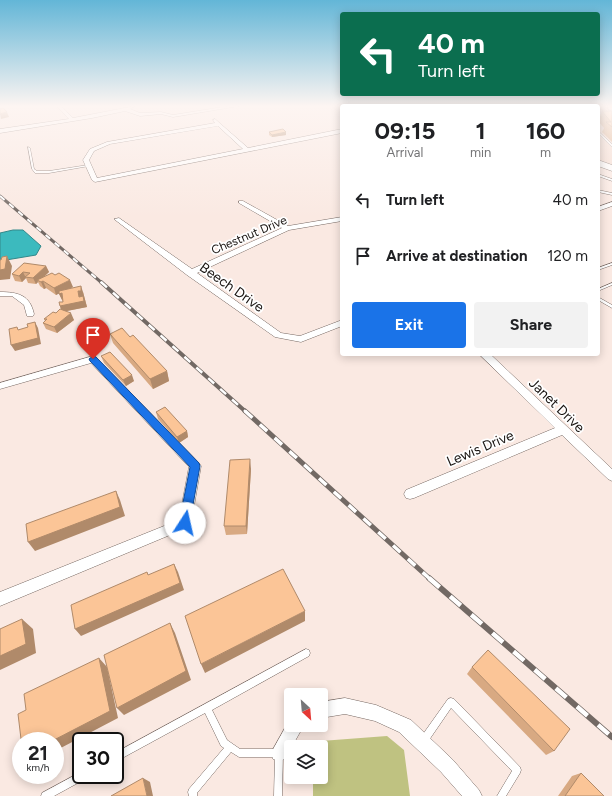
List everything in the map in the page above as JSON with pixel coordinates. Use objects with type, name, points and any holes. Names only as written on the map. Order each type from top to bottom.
[{"type":"main road","points":[[600,165],[612,168]]},
{"type":"street","points":[[109,143],[92,150],[86,160],[95,180],[281,143]]},
{"type":"street","points":[[239,143],[247,150]]},
{"type":"street","points":[[241,202],[287,228]]},
{"type":"street","points":[[600,208],[612,204]]},
{"type":"street","name":"Beech Drive","points":[[117,219],[278,335],[301,340],[340,324]]},
{"type":"street","name":"Chestnut Drive","points":[[190,273],[287,228],[340,219]]},
{"type":"street","points":[[0,294],[14,294],[28,304],[30,314]]},
{"type":"street","name":"Janet Drive","points":[[486,356],[612,476]]},
{"type":"street","points":[[0,386],[93,359],[195,466],[185,523],[0,599]]},
{"type":"street","name":"Lewis Drive","points":[[410,494],[562,430]]},
{"type":"street","points":[[328,709],[345,706],[376,713],[405,726],[447,766],[473,796]]},
{"type":"street","points":[[279,753],[292,732]]},
{"type":"lane","points":[[29,148],[33,169],[36,172],[88,166]]},
{"type":"lane","points":[[600,176],[612,180]]},
{"type":"lane","points":[[600,192],[612,194]]},
{"type":"lane","points":[[600,268],[612,264]]},
{"type":"lane","points":[[607,266],[612,269]]},
{"type":"lane","points":[[600,289],[612,284]]},
{"type":"lane","points":[[600,299],[612,307]]},
{"type":"lane","points":[[124,753],[306,654]]},
{"type":"lane","points":[[422,742],[451,702],[517,770],[501,796]]},
{"type":"lane","points":[[207,708],[224,743],[239,753],[279,753],[278,796]]},
{"type":"lane","points":[[193,796],[192,792],[230,747]]},
{"type":"lane","points":[[47,795],[72,781]]},
{"type":"shaded area","points":[[600,143],[612,143],[612,166],[600,162]]},
{"type":"green space","points":[[387,736],[404,750],[410,796],[313,796],[313,784],[328,784],[328,740]]},
{"type":"water","points":[[13,230],[23,230],[41,246],[36,255],[0,261],[0,233]]},
{"type":"building","points":[[7,256],[5,269],[0,270],[0,260],[2,257]]},
{"type":"building","points":[[24,263],[46,266],[33,278],[25,277],[30,273],[23,272],[19,276],[12,274]]},
{"type":"building","points":[[52,273],[55,275],[59,273],[70,280],[54,288],[43,281],[41,282],[37,280]]},
{"type":"building","points":[[81,286],[81,291],[78,291],[79,297],[83,296],[84,301],[60,306],[59,302],[63,302],[62,293],[59,294],[59,291]]},
{"type":"building","points":[[60,309],[71,313],[54,327],[43,323],[47,319],[44,319],[53,312],[56,313]]},
{"type":"building","points":[[35,322],[38,338],[11,345],[9,329],[17,327],[18,330],[28,327],[27,324]]},
{"type":"building","points":[[122,328],[130,337],[133,335],[167,371],[150,379],[110,334]]},
{"type":"building","points":[[110,352],[132,375],[123,380],[101,356]]},
{"type":"building","points":[[165,407],[187,431],[177,437],[156,412]]},
{"type":"building","points":[[250,459],[246,526],[224,526],[230,460]]},
{"type":"building","points":[[116,491],[120,507],[28,542],[26,524]]},
{"type":"building","points":[[174,564],[180,583],[75,629],[71,605],[147,572],[148,575]]},
{"type":"building","points":[[283,569],[305,611],[201,664],[185,616]]},
{"type":"building","points":[[22,619],[26,644],[0,656],[0,629]]},
{"type":"building","points":[[170,623],[186,671],[117,708],[104,655]]},
{"type":"building","points":[[488,650],[570,729],[554,751],[472,667]]},
{"type":"building","points":[[99,658],[110,711],[64,735],[64,732],[20,732],[18,714],[26,710],[24,694]]},
{"type":"building","points":[[581,773],[604,796],[565,796]]},
{"type":"building","points":[[143,778],[147,796],[111,796]]},
{"type":"railway","points":[[0,196],[102,283]]},
{"type":"railway","points":[[101,282],[246,412]]},
{"type":"railway","points":[[245,411],[430,579]]},
{"type":"railway","points":[[429,578],[612,737]]},
{"type":"route","points":[[93,359],[195,466],[185,523]]}]
